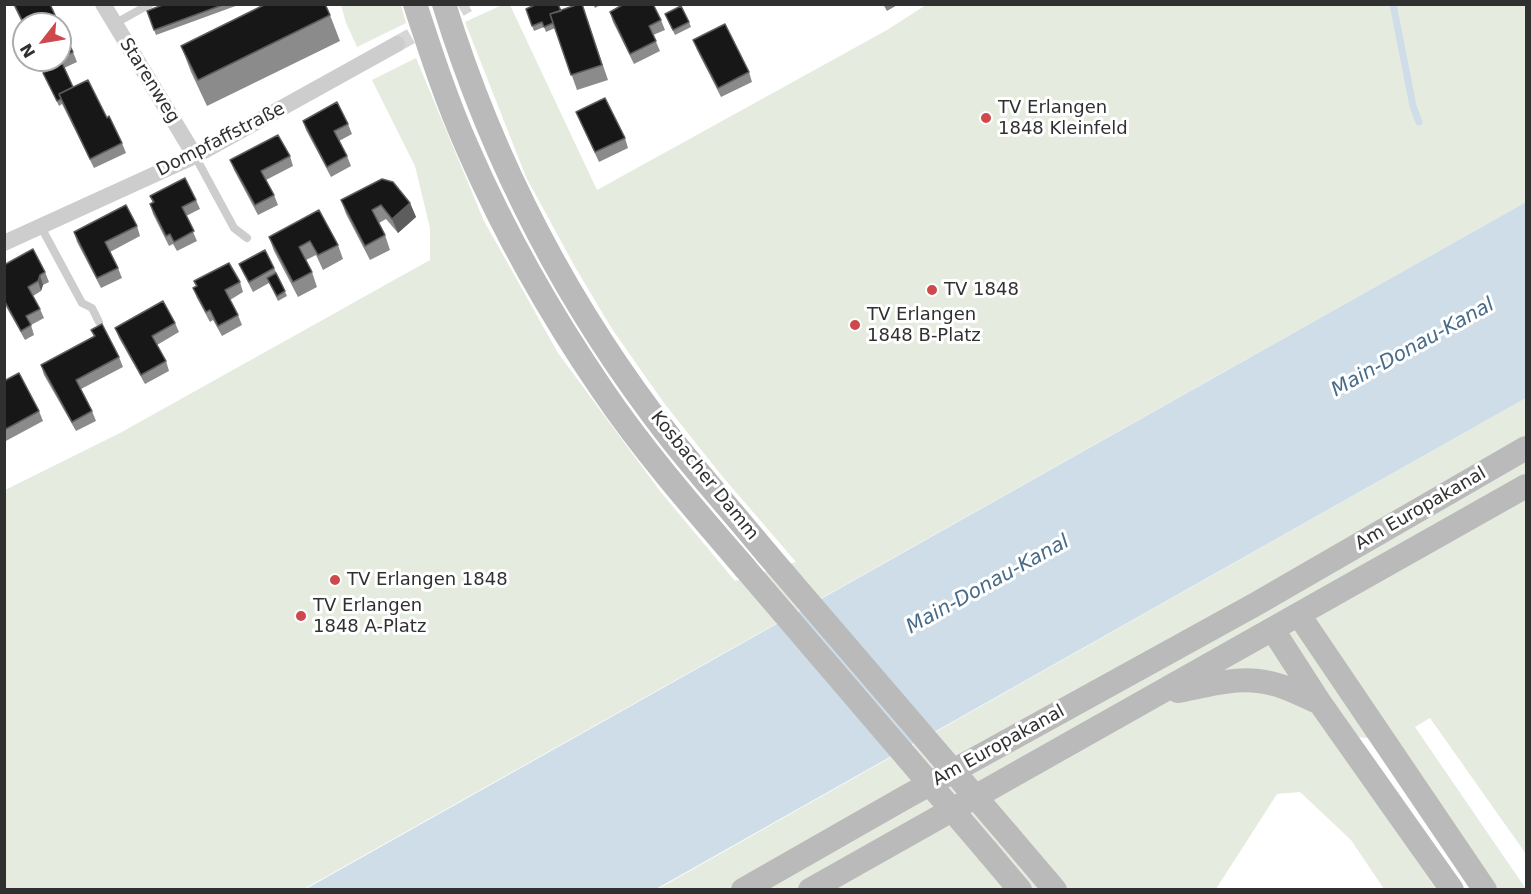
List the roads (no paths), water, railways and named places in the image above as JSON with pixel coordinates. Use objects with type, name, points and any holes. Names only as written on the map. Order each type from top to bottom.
[{"type":"street","name":"Starenweg","points":[[103,4],[195,156]]},
{"type":"street","name":"Kosbacher Damm","points":[[415,4],[467,148],[504,226],[534,282],[604,393],[669,478],[1020,890]]},
{"type":"street","name":"Kosbacher Damm","points":[[444,4],[479,104],[522,202],[574,296],[624,374],[671,439],[1055,890]]},
{"type":"street","name":"Dompfaffstraße","points":[[4,243],[195,156],[397,44]]},
{"type":"street","name":"Am Europakanal","points":[[810,890],[1155,696],[1278,609],[1527,448]]},
{"type":"street","name":"Am Europakanal","points":[[743,890],[896,802],[1527,486]]},
{"type":"street","points":[[1278,609],[1320,703],[1452,890]]},
{"type":"street","points":[[1278,609],[1317,644],[1485,890]]},
{"type":"street","points":[[1155,696],[1229,681],[1260,681],[1289,688],[1320,703]]},
{"type":"lane","points":[[114,24],[150,4]]},
{"type":"lane","points":[[195,156],[234,228],[247,238]]},
{"type":"lane","points":[[41,227],[82,303],[92,308],[99,322]]},
{"type":"water","name":"Main-Donau-Kanal","points":[[1526,202],[1526,398],[656,889],[304,890]]},
{"type":"waterway","points":[[1393,4],[1413,106],[1419,122]]},
{"type":"tunnel","points":[[397,44],[468,4]]},
{"type":"place","name":"TV Erlangen 1848 Kleinfeld","points":[[986,118]]},
{"type":"place","name":"TV 1848","points":[[932,290]]},
{"type":"place","name":"TV Erlangen 1848 B-Platz","points":[[855,325]]},
{"type":"place","name":"TV Erlangen 1848","points":[[335,580]]},
{"type":"place","name":"TV Erlangen 1848 A-Platz","points":[[301,616]]}]
